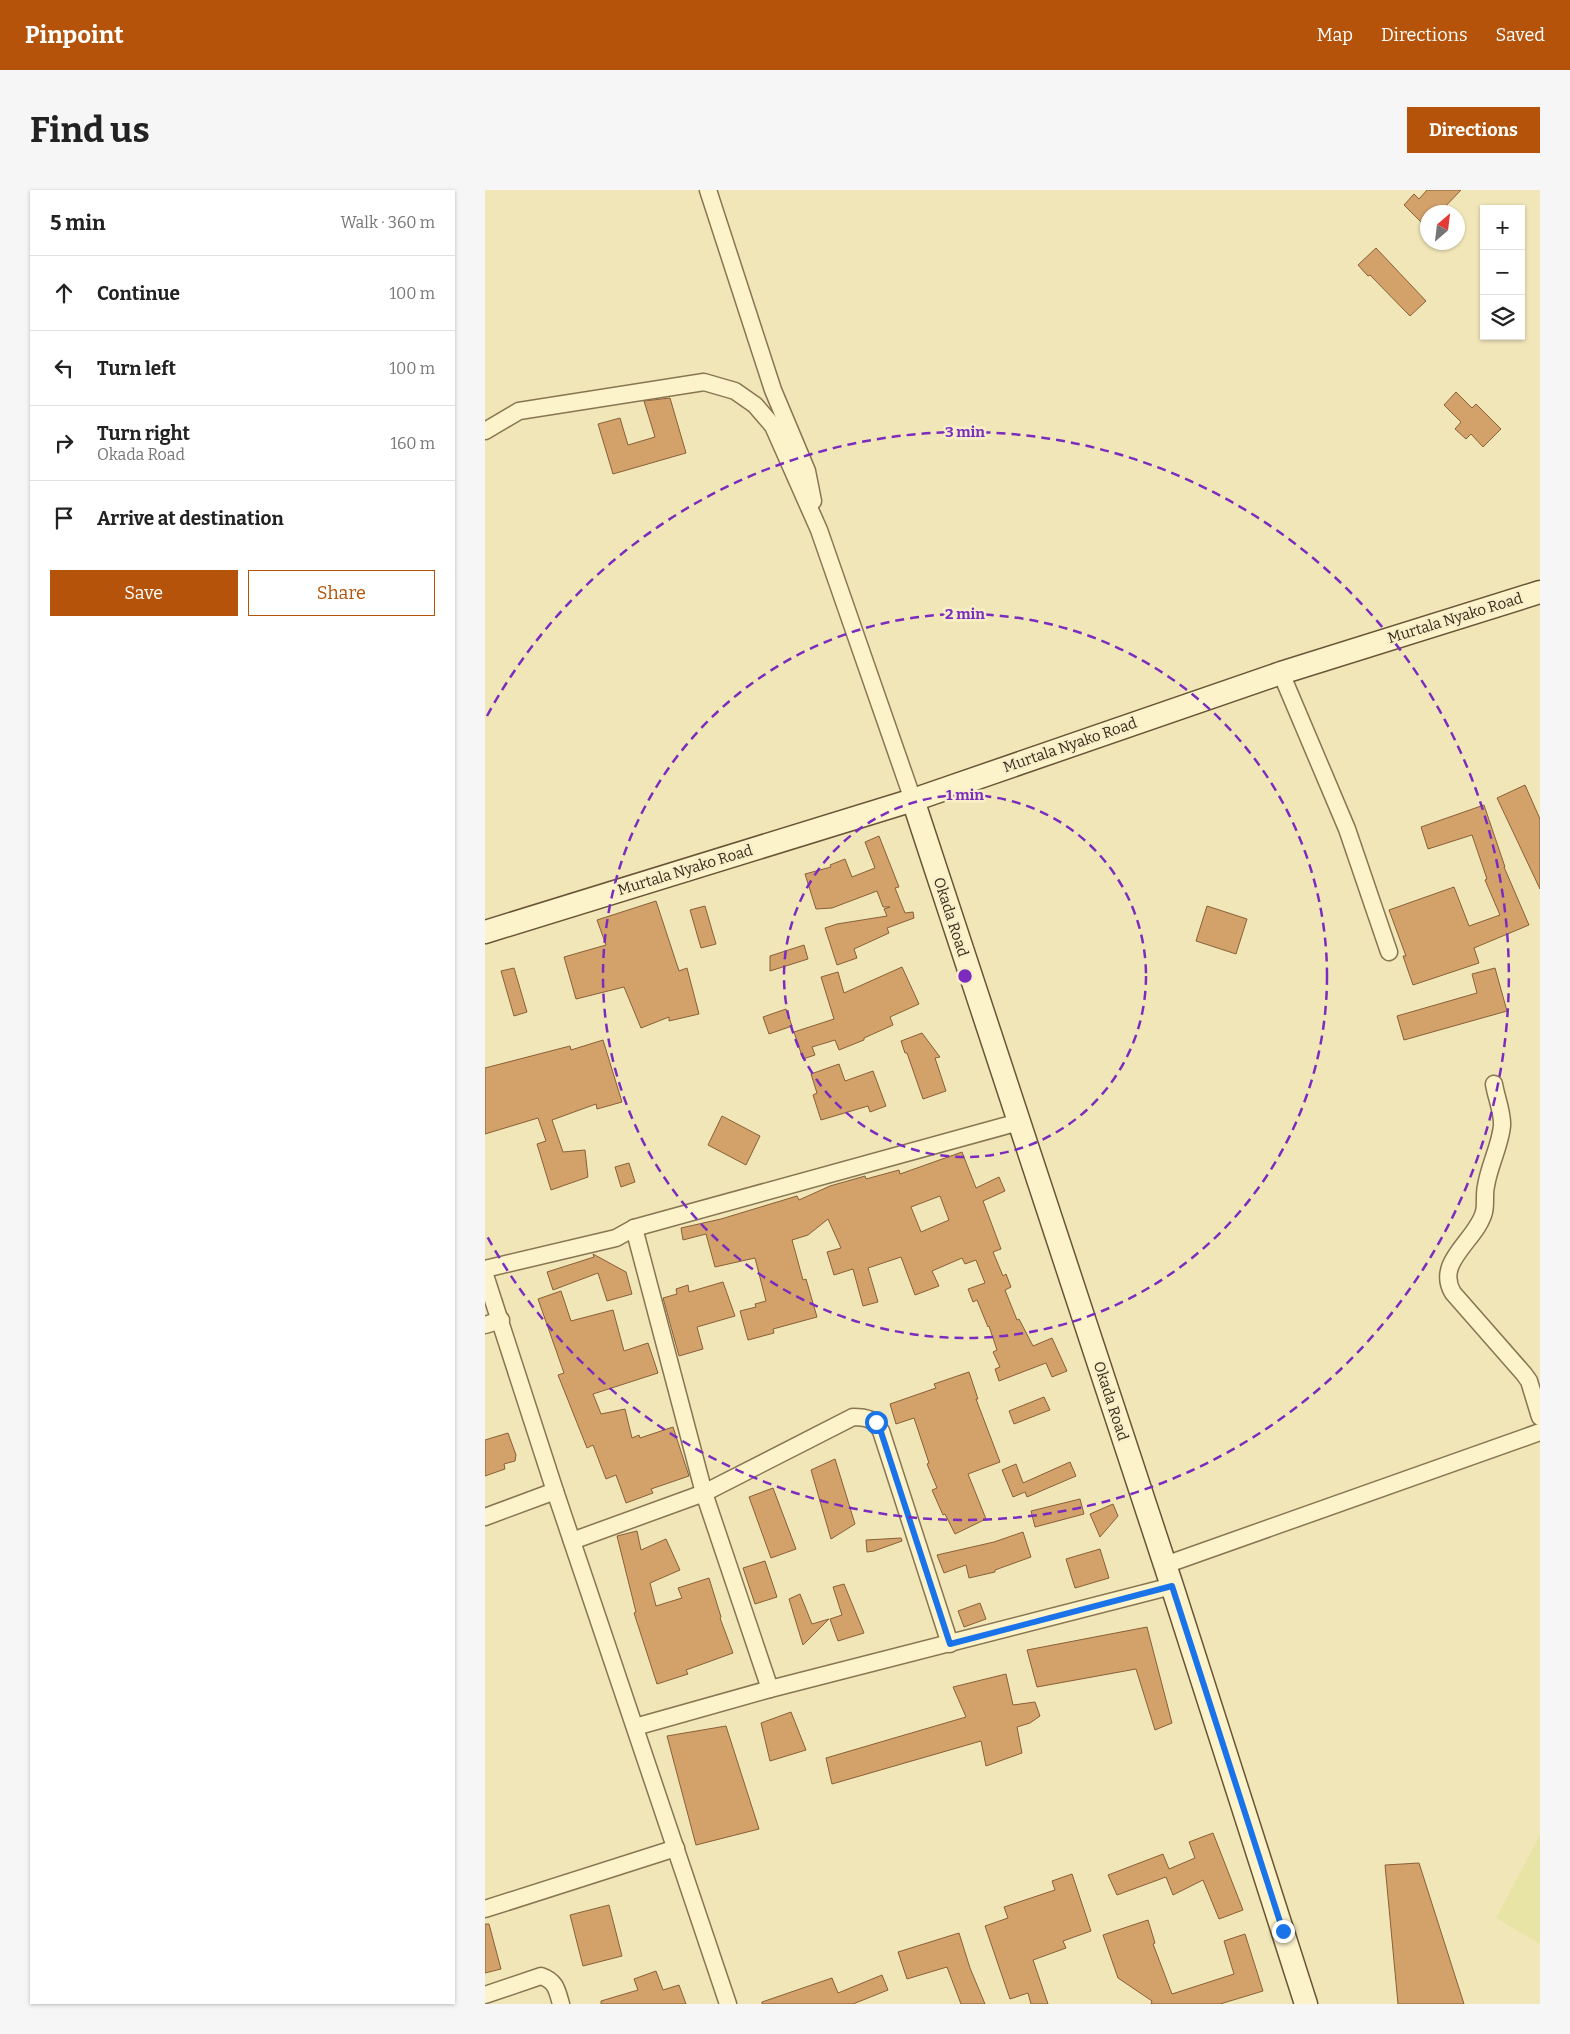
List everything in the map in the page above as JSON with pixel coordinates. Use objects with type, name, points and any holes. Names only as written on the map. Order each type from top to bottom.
[{"type":"street","points":[[709,190],[773,390],[807,471],[819,530]]},
{"type":"street","points":[[485,431],[519,410],[705,382],[735,391],[755,405],[773,426],[819,530],[913,800]]},
{"type":"street","name":"Murtala Nyako Road","points":[[485,932],[913,800],[1281,673],[1540,592]]},
{"type":"street","points":[[1281,673],[1347,829],[1389,952]]},
{"type":"street","name":"Okada Road","points":[[913,800],[1168,1576],[1306,2004]]},
{"type":"street","points":[[1493,1084],[1502,1126],[1486,1186],[1484,1212],[1478,1226],[1454,1258],[1448,1277],[1449,1287],[1529,1381],[1540,1418]]},
{"type":"street","points":[[485,1269],[616,1238],[634,1228],[1019,1122]]},
{"type":"street","points":[[634,1228],[704,1493],[770,1689]]},
{"type":"street","points":[[485,1275],[555,1491],[728,2004]]},
{"type":"street","points":[[485,1326],[501,1320]]},
{"type":"street","points":[[572,1541],[704,1493],[853,1417],[866,1417],[876,1422],[881,1432],[950,1644]]},
{"type":"street","points":[[635,1727],[770,1689],[950,1644],[1168,1576],[1540,1432]]},
{"type":"street","points":[[485,1517],[555,1491]]},
{"type":"street","points":[[485,1909],[676,1848]]},
{"type":"street","points":[[485,1994],[541,1976],[549,1979],[556,1986],[561,2004]]},
{"type":"shaded area","points":[[1540,1835],[1540,1944],[1496,1918]]},
{"type":"building","points":[[1427,190],[1461,190],[1447,205],[1420,205],[1420,221],[1404,205],[1414,194],[1419,199]]},
{"type":"building","points":[[1376,248],[1426,301],[1410,316],[1358,265]]},
{"type":"building","points":[[1456,392],[1472,408],[1476,404],[1501,429],[1483,447],[1471,434],[1466,439],[1455,429],[1461,422],[1444,405]]},
{"type":"building","points":[[670,398],[686,453],[613,474],[598,424],[620,418],[628,445],[655,437],[644,401]]},
{"type":"building","points":[[1525,785],[1540,819],[1540,889],[1497,798]]},
{"type":"building","points":[[1484,805],[1504,867],[1529,925],[1474,948],[1479,963],[1413,985],[1403,956],[1406,956],[1389,910],[1454,887],[1469,926],[1500,915],[1485,880],[1487,879],[1472,835],[1428,849],[1421,827]]},
{"type":"building","points":[[879,836],[899,887],[895,888],[905,913],[913,912],[914,918],[887,928],[889,933],[854,949],[857,958],[837,965],[825,928],[837,924],[887,916],[884,909],[890,907],[883,907],[877,891],[832,908],[816,909],[805,874],[831,867],[830,865],[845,859],[852,877],[875,868],[865,842]]},
{"type":"building","points":[[656,901],[679,971],[687,968],[699,1014],[669,1021],[669,1017],[641,1028],[624,987],[576,999],[564,957],[606,945],[597,920]]},
{"type":"building","points":[[705,906],[716,944],[701,948],[690,910]]},
{"type":"building","points":[[1207,906],[1247,919],[1236,954],[1196,941]]},
{"type":"building","points":[[804,945],[808,959],[770,971],[770,956]]},
{"type":"building","points":[[902,967],[919,1004],[890,1017],[893,1025],[864,1038],[864,1040],[839,1050],[835,1040],[812,1047],[815,1055],[803,1059],[794,1032],[834,1019],[821,977],[838,972],[844,993]]},
{"type":"building","points":[[514,968],[527,1012],[514,1016],[501,971]]},
{"type":"building","points":[[1495,968],[1507,1011],[1404,1040],[1397,1016],[1477,993],[1472,974]]},
{"type":"building","points":[[786,1009],[792,1026],[769,1034],[763,1017]]},
{"type":"building","points":[[922,1033],[940,1057],[935,1058],[946,1091],[923,1099],[901,1041]]},
{"type":"building","points":[[603,1040],[622,1102],[597,1109],[596,1104],[552,1120],[563,1152],[585,1150],[588,1177],[551,1190],[537,1144],[546,1141],[538,1118],[485,1134],[485,1068],[570,1046],[571,1050]]},
{"type":"building","points":[[839,1064],[845,1081],[873,1071],[886,1106],[870,1112],[868,1106],[821,1120],[813,1095],[817,1093],[811,1074]]},
{"type":"building","points":[[722,1116],[760,1136],[746,1165],[708,1145]]},
{"type":"building","points":[[962,1152],[976,1188],[999,1177],[1005,1191],[983,1201],[1001,1249],[993,1252],[1003,1276],[1006,1274],[1011,1287],[1005,1290],[1017,1320],[1019,1319],[1033,1346],[1052,1338],[1067,1371],[1052,1377],[1046,1363],[999,1381],[995,1369],[1000,1367],[993,1352],[997,1350],[989,1326],[977,1300],[973,1302],[968,1289],[985,1283],[976,1260],[965,1264],[962,1258],[932,1271],[939,1286],[915,1295],[901,1257],[868,1268],[878,1302],[863,1306],[853,1269],[834,1275],[827,1252],[841,1248],[828,1219],[808,1235],[792,1240],[803,1280],[806,1279],[817,1317],[773,1329],[774,1333],[748,1340],[740,1311],[756,1307],[755,1304],[766,1301],[755,1258],[715,1267],[706,1234],[683,1240],[681,1228],[721,1219],[797,1196],[799,1200],[830,1186],[865,1176],[866,1179],[899,1170],[900,1174]],"holes":[[[940,1196],[949,1220],[921,1232],[911,1207]]]},
{"type":"building","points":[[629,1163],[635,1182],[621,1187],[615,1167]]},
{"type":"building","points":[[593,1254],[626,1272],[632,1294],[607,1301],[598,1273],[553,1290],[547,1272],[594,1257]]},
{"type":"building","points":[[723,1282],[735,1316],[697,1327],[703,1349],[679,1356],[663,1298],[677,1294],[676,1289],[688,1285],[689,1292]]},
{"type":"building","points":[[561,1291],[571,1321],[613,1310],[624,1351],[648,1343],[658,1373],[593,1394],[601,1414],[625,1409],[632,1438],[639,1435],[640,1438],[673,1427],[689,1476],[651,1489],[653,1493],[626,1503],[616,1475],[606,1479],[593,1445],[587,1448],[558,1375],[564,1373],[538,1299]]},
{"type":"building","points":[[969,1372],[978,1399],[976,1399],[1000,1462],[968,1474],[986,1519],[955,1534],[945,1514],[943,1515],[932,1490],[937,1488],[927,1464],[929,1463],[914,1418],[896,1424],[890,1404],[936,1388],[934,1384]]},
{"type":"building","points":[[1044,1397],[1050,1410],[1014,1424],[1009,1411]]},
{"type":"building","points":[[508,1433],[516,1455],[515,1461],[504,1464],[505,1469],[485,1476],[485,1440]]},
{"type":"building","points":[[835,1459],[855,1524],[831,1539],[811,1470]]},
{"type":"building","points":[[1070,1462],[1076,1476],[1027,1497],[1025,1492],[1013,1497],[1002,1470],[1016,1464],[1023,1483]]},
{"type":"building","points":[[773,1488],[796,1549],[771,1558],[749,1497]]},
{"type":"building","points":[[1080,1499],[1084,1514],[1035,1527],[1031,1511]]},
{"type":"building","points":[[1113,1504],[1118,1516],[1100,1537],[1090,1514]]},
{"type":"building","points":[[637,1531],[641,1550],[666,1539],[680,1570],[650,1583],[656,1606],[682,1598],[678,1588],[709,1578],[720,1618],[733,1653],[686,1670],[688,1674],[657,1684],[634,1613],[636,1612],[617,1536]]},
{"type":"building","points":[[1023,1532],[1031,1557],[995,1570],[995,1572],[969,1578],[966,1565],[944,1573],[937,1555],[994,1542]]},
{"type":"building","points":[[901,1538],[902,1541],[867,1552],[866,1540]]},
{"type":"building","points":[[1100,1549],[1109,1578],[1075,1588],[1066,1559]]},
{"type":"building","points":[[765,1561],[777,1597],[755,1604],[743,1568]]},
{"type":"building","points":[[844,1584],[864,1633],[838,1641],[830,1619],[842,1615],[833,1587]]},
{"type":"building","points":[[800,1594],[812,1624],[829,1619],[803,1645],[789,1599]]},
{"type":"building","points":[[980,1603],[986,1619],[964,1627],[958,1611]]},
{"type":"building","points":[[1147,1627],[1172,1723],[1155,1730],[1136,1669],[1037,1687],[1027,1650]]},
{"type":"building","points":[[1006,1674],[1013,1705],[1035,1702],[1040,1716],[1030,1723],[1017,1727],[1022,1753],[986,1766],[981,1741],[832,1784],[826,1758],[966,1717],[953,1687]]},
{"type":"building","points":[[791,1712],[806,1750],[770,1761],[761,1723]]},
{"type":"building","points":[[726,1726],[759,1829],[696,1845],[667,1736]]},
{"type":"building","points":[[1213,1833],[1243,1910],[1219,1919],[1203,1880],[1173,1895],[1166,1877],[1117,1895],[1108,1875],[1163,1854],[1169,1869],[1195,1858],[1189,1842]]},
{"type":"building","points":[[1419,1863],[1464,2004],[1398,2004],[1385,1865]]},
{"type":"building","points":[[1072,1874],[1091,1931],[1063,1941],[1066,1948],[1033,1960],[1048,2004],[1031,2004],[1028,1993],[1010,1999],[985,1926],[1008,1918],[1004,1907],[1055,1890],[1052,1881]]},
{"type":"building","points":[[609,1905],[622,1956],[583,1966],[570,1915]]},
{"type":"building","points":[[1148,1920],[1155,1943],[1153,1944],[1172,1994],[1234,1974],[1224,1941],[1245,1934],[1263,1991],[1220,2004],[1151,2004],[1152,2001],[1118,1978],[1103,1935]]},
{"type":"building","points":[[485,1924],[489,1924],[501,1969],[485,1973]]},
{"type":"building","points":[[959,1933],[970,1968],[985,2004],[961,2004],[947,1967],[907,1979],[898,1952]]},
{"type":"building","points":[[656,1971],[663,1990],[679,1985],[686,2004],[601,2004],[601,2001],[638,1990],[634,1979]]},
{"type":"building","points":[[882,1975],[888,1990],[853,2004],[762,2004],[762,2002],[832,1978],[838,1993]]},
{"type":"route","points":[[876,1422],[881,1432],[950,1644],[1172,1586],[1283,1931]]}]
